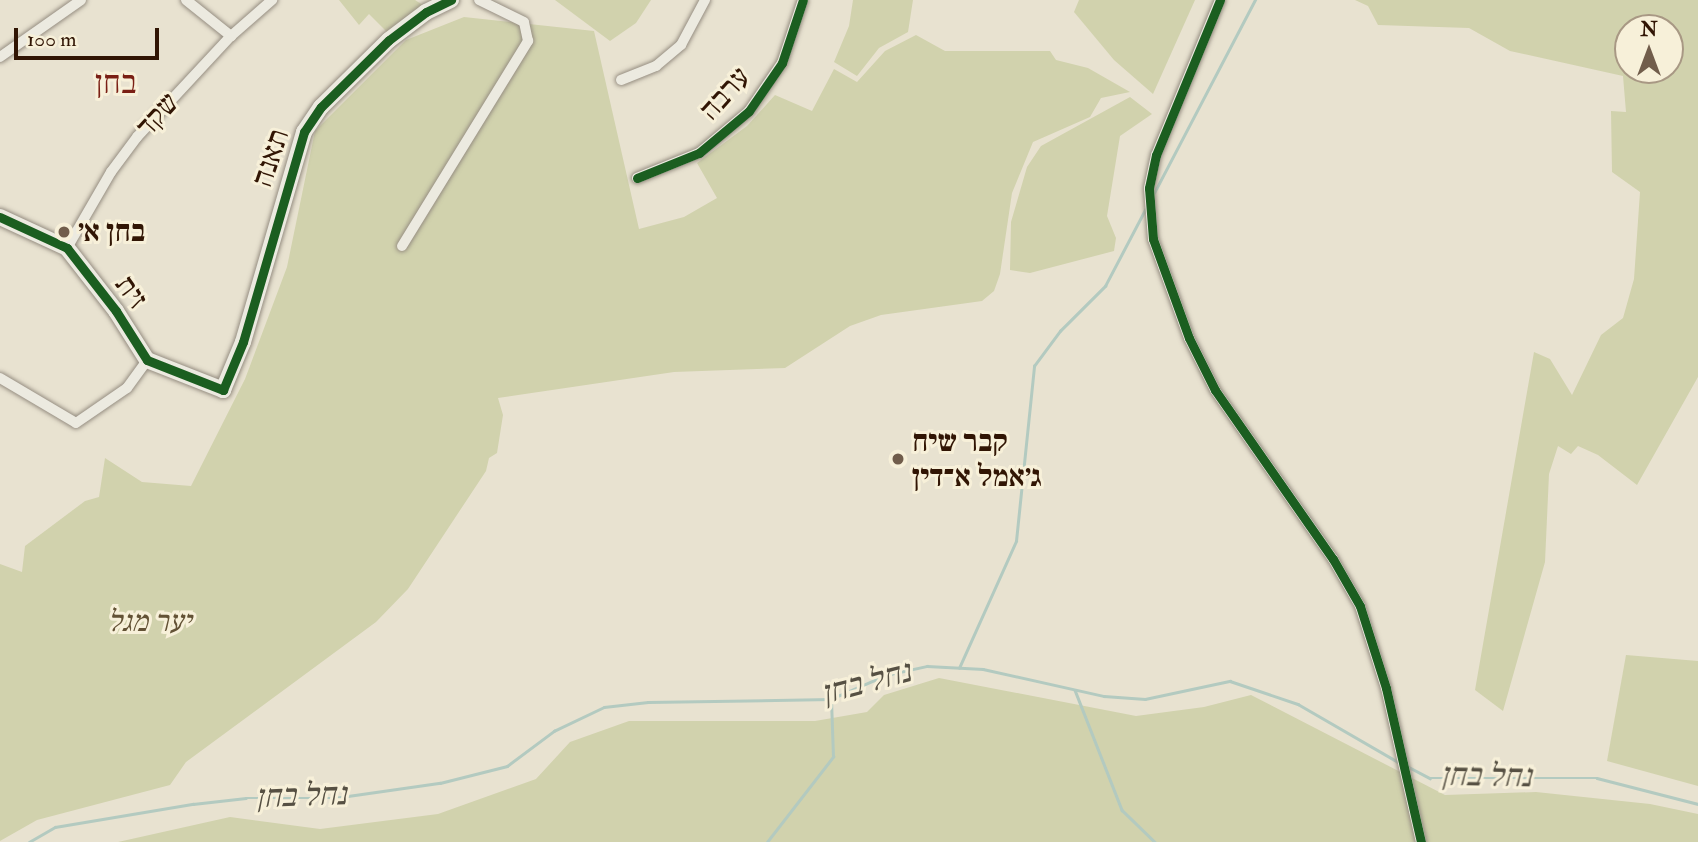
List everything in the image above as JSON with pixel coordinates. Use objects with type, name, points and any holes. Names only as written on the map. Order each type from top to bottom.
[{"type":"street","points":[[0,57],[81,0]]},
{"type":"street","points":[[186,0],[231,36]]},
{"type":"street","name":"שקד","points":[[67,248],[130,146],[231,36],[272,0]]},
{"type":"street","name":"תאנה","points":[[147,360],[223,390],[243,342],[292,163],[307,126],[332,95],[395,34],[451,0]]},
{"type":"street","points":[[402,246],[471,128],[528,41],[524,22],[479,0]]},
{"type":"street","points":[[621,80],[656,66],[681,45],[705,0]]},
{"type":"street","name":"ערבה","points":[[637,178],[699,153],[749,111],[782,63],[803,0]]},
{"type":"street","points":[[1220,0],[1156,155],[1149,197],[1153,239],[1189,338],[1215,390],[1333,559],[1360,606],[1386,688],[1421,842]]},
{"type":"street","name":"זית","points":[[0,217],[67,248],[116,311],[147,360]]},
{"type":"street","points":[[0,378],[76,423],[127,388],[147,360]]},
{"type":"green space","points":[[339,0],[415,0],[426,7],[387,32],[369,14],[359,25]]},
{"type":"green space","points":[[555,0],[651,0],[636,23],[610,41]]},
{"type":"green space","points":[[853,0],[913,0],[908,32],[879,48],[857,76],[834,62],[849,26]]},
{"type":"green space","points":[[1079,0],[1195,0],[1153,94],[1114,60],[1074,12]]},
{"type":"green space","points":[[1355,0],[1698,0],[1698,377],[1637,485],[1598,455],[1578,446],[1571,454],[1558,446],[1549,474],[1545,562],[1503,711],[1475,690],[1534,352],[1550,359],[1572,395],[1601,335],[1623,318],[1634,279],[1640,192],[1612,172],[1611,111],[1626,112],[1624,84],[1684,84],[1684,14],[1614,14],[1614,74],[1510,51],[1469,28],[1378,25],[1368,6]]},
{"type":"green space","name":"יער מגל","points":[[464,17],[594,31],[639,229],[684,217],[717,198],[697,163],[747,126],[775,95],[812,111],[834,69],[857,82],[885,51],[916,35],[945,51],[1050,51],[1056,60],[1088,68],[1130,92],[1101,98],[1090,117],[1033,142],[1012,193],[1000,274],[994,291],[982,301],[881,315],[850,326],[785,368],[674,372],[498,398],[503,415],[497,453],[489,458],[486,471],[408,589],[376,622],[186,762],[170,785],[37,820],[0,841],[0,564],[22,572],[25,546],[85,501],[99,497],[105,458],[142,482],[191,486],[245,379],[287,267],[315,131],[406,40]]},
{"type":"green space","points":[[1130,97],[1152,114],[1120,136],[1107,216],[1116,238],[1114,251],[1030,273],[1010,270],[1011,222],[1027,167],[1041,146]]},
{"type":"green space","points":[[1626,655],[1698,661],[1698,786],[1607,761]]},
{"type":"green space","points":[[939,678],[1136,716],[1204,707],[1251,695],[1445,795],[1536,792],[1650,804],[1698,814],[1698,842],[118,842],[230,817],[320,829],[438,814],[536,779],[570,742],[629,721],[815,721],[867,712],[884,695]]},
{"type":"waterway","points":[[1154,193],[1255,0]]},
{"type":"waterway","points":[[959,668],[1016,541],[1034,366],[1060,331],[1105,286],[1146,208]]},
{"type":"waterway","name":"נחל בחן","points":[[29,842],[55,827],[193,804],[246,798],[334,798],[440,783],[507,766],[554,731],[604,707],[648,702],[831,699],[886,675],[927,666],[983,669],[1104,696],[1145,699],[1230,681],[1298,704],[1398,762]]},
{"type":"waterway","points":[[1075,690],[1122,810],[1155,842]]},
{"type":"waterway","points":[[767,842],[833,757],[831,700]]},
{"type":"waterway","name":"נחל בחן","points":[[1407,766],[1430,778],[1597,778],[1698,804]]},
{"type":"cycle path","points":[[0,217],[67,248],[116,311],[147,360],[223,390],[243,342],[304,132],[321,107],[389,40],[426,12],[451,0]]},
{"type":"cycle path","points":[[637,178],[699,153],[749,111],[782,63],[803,0]]},
{"type":"cycle path","points":[[1220,0],[1156,155],[1149,188],[1153,239],[1189,338],[1215,390],[1333,559],[1360,606],[1386,688],[1421,842]]},
{"type":"place","name":"בחן א׳","points":[[64,232]]},
{"type":"place","name":"קבר שיח ג׳אמל א־דין","points":[[898,459]]},
{"type":"district","name":"בחן","points":[[116,83]]}]
